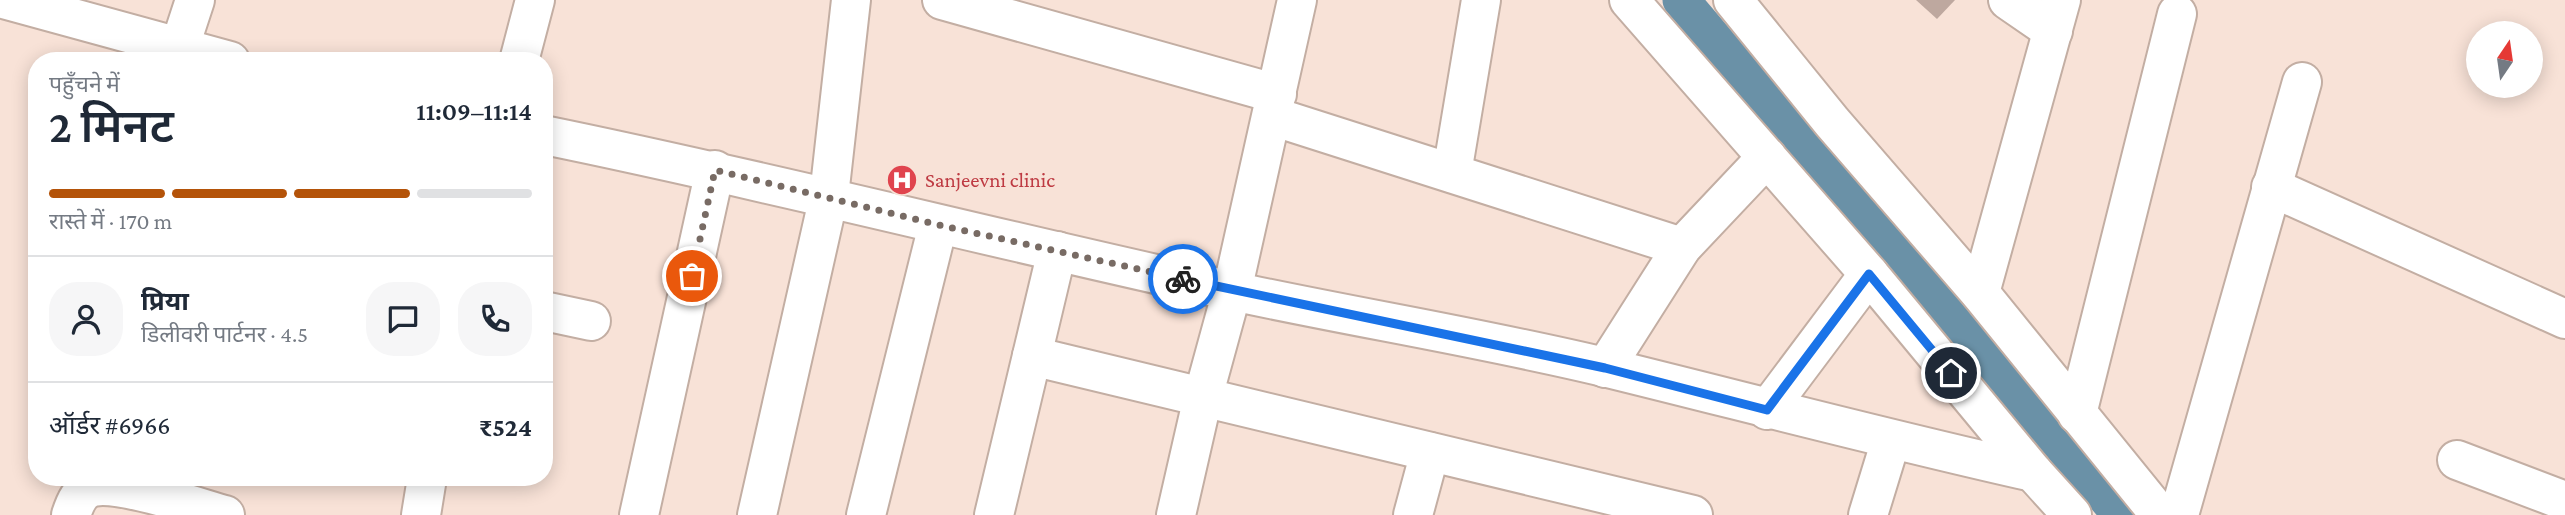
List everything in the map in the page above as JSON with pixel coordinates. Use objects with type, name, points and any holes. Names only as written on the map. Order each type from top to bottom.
[{"type":"street","points":[[7,0],[102,14],[179,49],[192,52]]},
{"type":"street","points":[[179,49],[195,0]]},
{"type":"street","points":[[521,52],[535,0]]},
{"type":"street","points":[[757,515],[829,196],[851,0]]},
{"type":"street","points":[[942,0],[1274,105],[1452,173],[1682,247]]},
{"type":"street","points":[[1176,515],[1203,397],[1232,291],[1297,0]]},
{"type":"street","points":[[1452,173],[1481,0]]},
{"type":"street","points":[[1629,0],[1869,274],[2033,472],[2072,515]]},
{"type":"street","points":[[1733,0],[1832,122],[1980,293],[2160,515]]},
{"type":"street","points":[[1980,293],[2057,15],[2008,0]]},
{"type":"street","points":[[2077,414],[2177,13]]},
{"type":"street","points":[[2179,515],[2302,82]]},
{"type":"street","points":[[553,137],[715,170],[939,225],[1232,291],[1605,368],[1767,410],[2033,472]]},
{"type":"street","points":[[1605,368],[1682,247],[1767,157]]},
{"type":"street","points":[[639,515],[715,170]]},
{"type":"street","points":[[2271,187],[2565,319]]},
{"type":"street","points":[[866,515],[939,225]]},
{"type":"street","points":[[994,515],[1057,251]]},
{"type":"street","points":[[1767,410],[1869,274]]},
{"type":"street","points":[[553,314],[591,321]]},
{"type":"street","points":[[1032,356],[1693,515]]},
{"type":"street","points":[[1868,515],[1891,440]]},
{"type":"street","points":[[1413,515],[1430,452]]},
{"type":"street","points":[[2457,460],[2565,501]]},
{"type":"street","points":[[71,515],[82,492],[93,486],[124,489],[225,515]]},
{"type":"street","points":[[421,515],[426,486]]},
{"type":"building","points":[[1916,0],[1955,0],[1937,19]]},
{"type":"waterway","points":[[1681,0],[2121,515]]},
{"type":"way so far","points":[[692,276],[715,170],[939,225],[1183,279]]},
{"type":"place","name":"Sanjeevni clinic","points":[[902,180]]},
{"type":"route","points":[[1183,279],[1605,368],[1767,410],[1869,274],[1951,373]]}]
